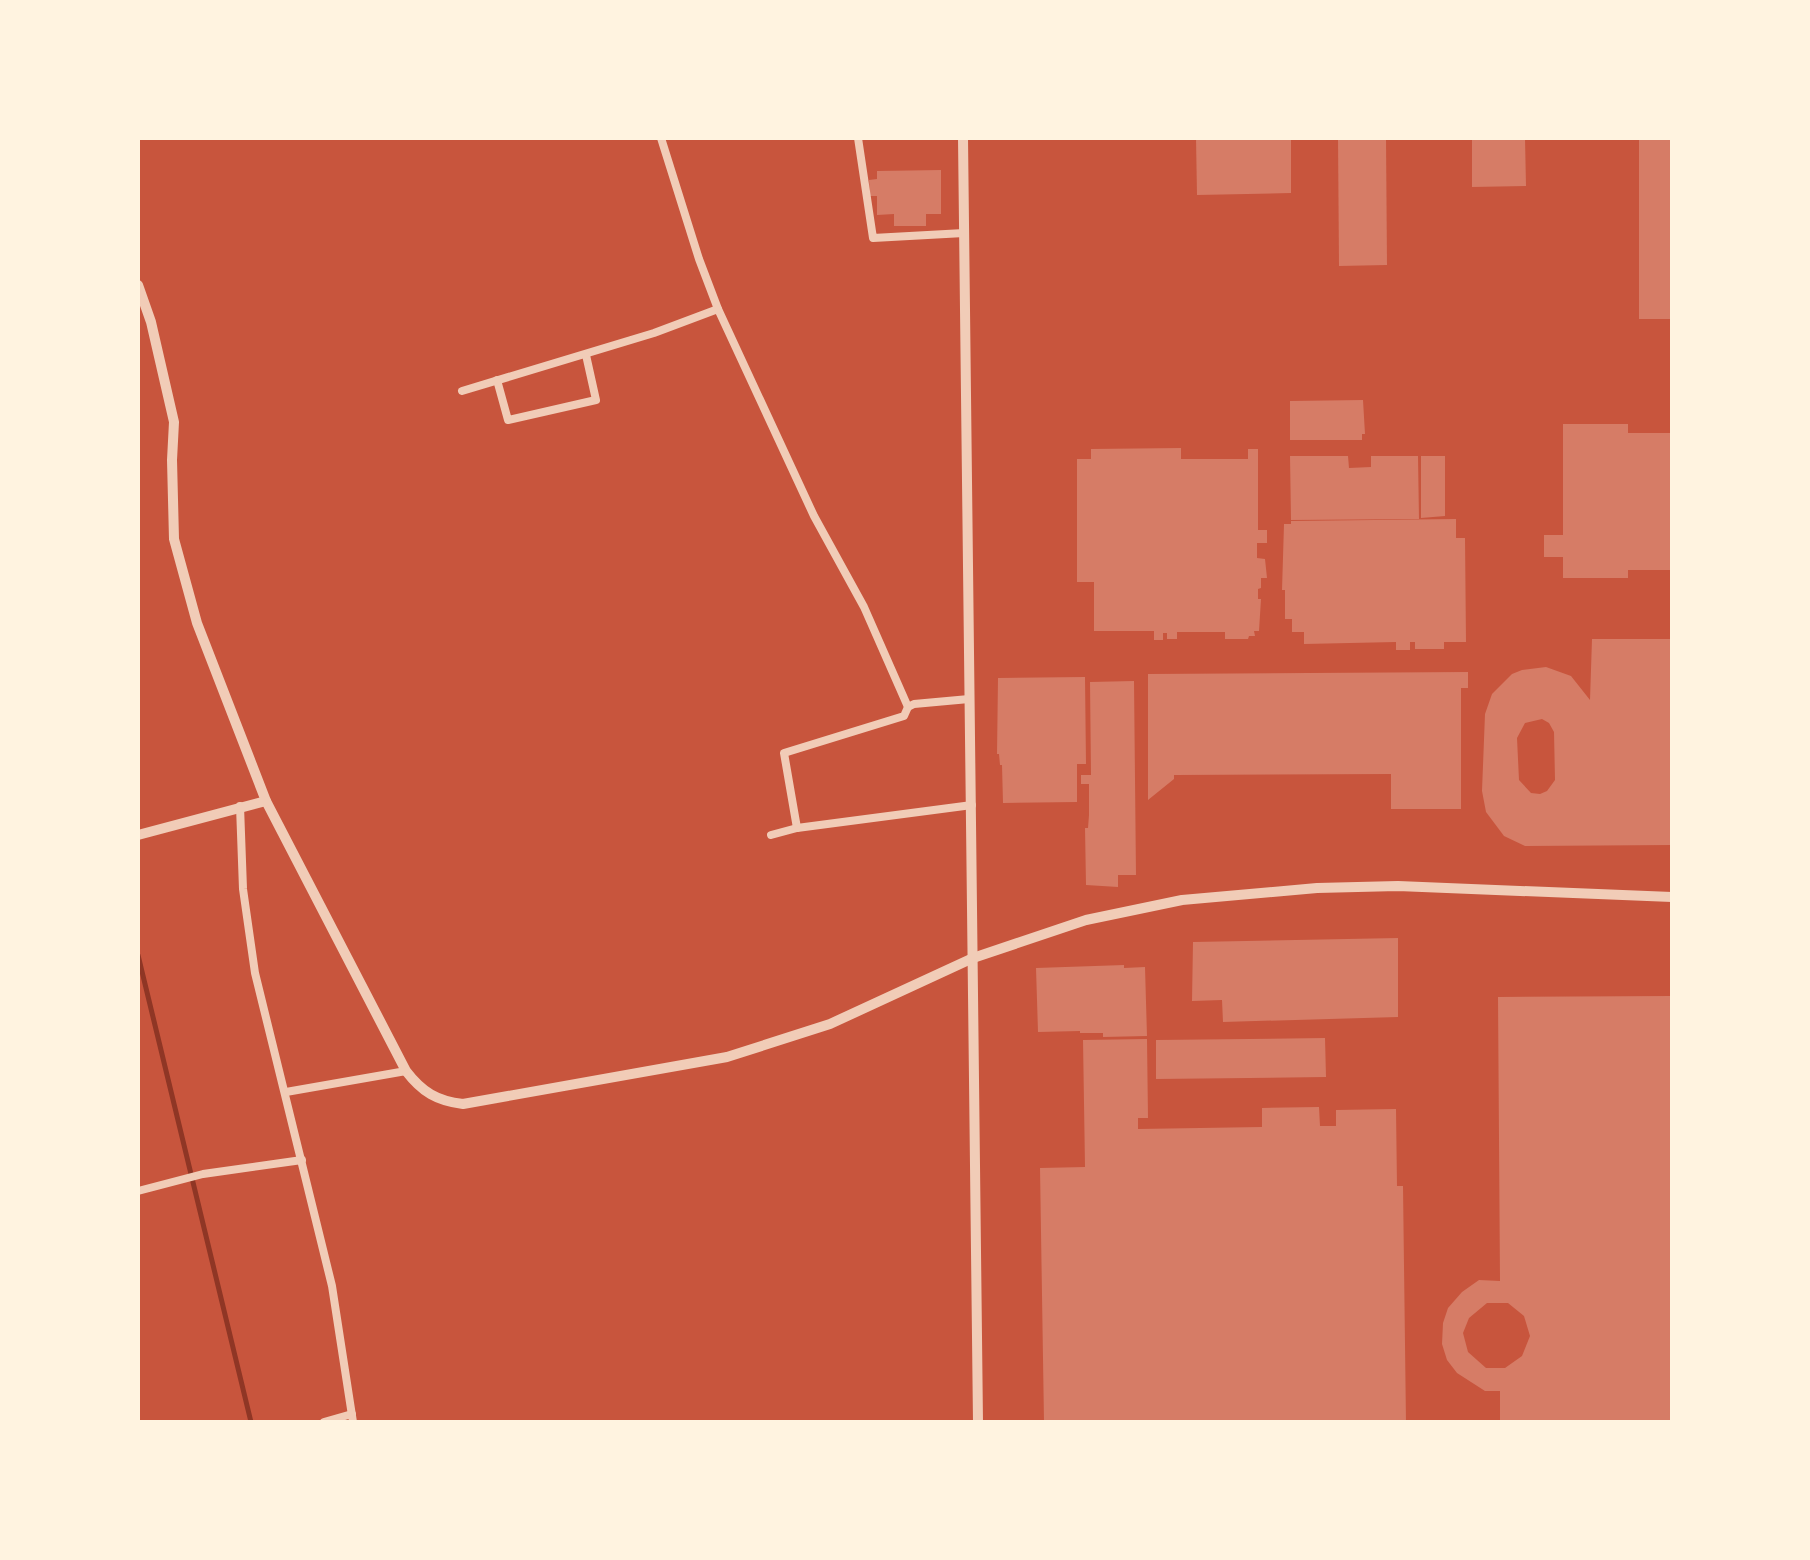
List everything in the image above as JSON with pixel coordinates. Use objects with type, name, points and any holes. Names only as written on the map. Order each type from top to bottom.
[{"type":"street","points":[[661,138],[718,309],[814,516],[864,607],[908,707]]},
{"type":"street","points":[[858,138],[873,238],[964,233]]},
{"type":"street","points":[[963,138],[978,1422]]},
{"type":"street","points":[[138,285],[151,322],[174,422],[174,539],[197,623],[266,801],[406,1071],[428,1095],[445,1102],[463,1104],[727,1057],[830,1024],[973,958],[1110,914],[1182,900],[1317,888],[1398,886],[1672,897]]},
{"type":"street","points":[[462,391],[586,355],[718,309]]},
{"type":"street","points":[[497,380],[508,420],[596,400],[586,355]]},
{"type":"street","points":[[797,828],[784,753],[904,716],[908,707],[914,704],[969,699]]},
{"type":"street","points":[[138,835],[266,801]]},
{"type":"street","points":[[771,835],[797,828],[972,805]]},
{"type":"street","points":[[240,806],[243,889],[255,973],[332,1286],[353,1418],[324,1422]]},
{"type":"street","points":[[286,1092],[406,1071]]},
{"type":"street","points":[[138,1191],[203,1174],[302,1160]]},
{"type":"building","points":[[1196,138],[1291,138],[1291,193],[1197,195]]},
{"type":"building","points":[[1338,138],[1386,138],[1387,265],[1339,266]]},
{"type":"building","points":[[1472,138],[1525,138],[1526,186],[1472,187]]},
{"type":"building","points":[[1639,138],[1672,138],[1672,319],[1639,319]]},
{"type":"building","points":[[941,170],[941,214],[926,214],[926,226],[894,226],[894,214],[877,215],[877,196],[870,196],[869,180],[877,179],[877,171]]},
{"type":"building","points":[[1363,400],[1365,434],[1362,434],[1362,440],[1290,440],[1290,401]]},
{"type":"building","points":[[1563,424],[1628,424],[1628,433],[1672,433],[1672,570],[1628,570],[1628,578],[1563,578],[1563,557],[1544,557],[1544,535],[1563,535]]},
{"type":"building","points":[[1181,448],[1181,459],[1248,459],[1248,449],[1258,449],[1258,530],[1267,530],[1267,543],[1257,543],[1257,558],[1265,559],[1267,578],[1261,578],[1261,588],[1258,589],[1258,599],[1261,599],[1259,631],[1254,631],[1255,636],[1248,639],[1225,639],[1225,632],[1177,632],[1177,639],[1167,639],[1167,633],[1163,633],[1163,640],[1154,640],[1154,631],[1094,631],[1094,582],[1077,582],[1077,459],[1091,459],[1091,449]]},
{"type":"building","points":[[1290,456],[1348,456],[1349,468],[1371,467],[1371,456],[1418,456],[1419,519],[1291,520]]},
{"type":"building","points":[[1421,456],[1445,456],[1445,516],[1421,518]]},
{"type":"building","points":[[1456,519],[1456,538],[1465,538],[1466,642],[1444,642],[1444,649],[1415,649],[1415,642],[1410,642],[1410,650],[1396,650],[1396,642],[1304,644],[1304,632],[1292,632],[1292,619],[1285,619],[1285,590],[1282,590],[1284,524],[1291,524],[1291,521]]},
{"type":"building","points":[[1592,639],[1672,639],[1672,845],[1525,846],[1504,836],[1486,812],[1482,791],[1485,714],[1492,694],[1512,674],[1546,667],[1571,676],[1590,700]],"holes":[[[1542,719],[1549,723],[1554,732],[1555,780],[1547,791],[1531,793],[1519,780],[1517,738],[1525,723]]]},
{"type":"building","points":[[1468,672],[1468,688],[1461,688],[1461,809],[1391,809],[1391,774],[1174,775],[1174,779],[1148,800],[1148,674]]},
{"type":"building","points":[[1085,677],[1086,764],[1077,764],[1077,802],[1003,803],[1002,765],[997,754],[998,678]]},
{"type":"building","points":[[1134,681],[1136,875],[1118,875],[1118,887],[1086,885],[1085,828],[1088,828],[1089,784],[1081,784],[1081,775],[1091,775],[1090,682]]},
{"type":"building","points":[[1398,938],[1398,1017],[1223,1022],[1222,1000],[1192,1001],[1193,942]]},
{"type":"building","points":[[1124,965],[1124,968],[1145,967],[1147,1036],[1103,1037],[1103,1033],[1080,1031],[1038,1032],[1036,968]]},
{"type":"building","points":[[1672,996],[1672,1422],[1500,1422],[1500,1391],[1485,1391],[1457,1373],[1447,1360],[1442,1344],[1443,1323],[1448,1308],[1462,1292],[1479,1280],[1500,1281],[1498,997]],"holes":[[[1487,1303],[1508,1303],[1524,1316],[1530,1336],[1522,1356],[1505,1368],[1486,1368],[1468,1352],[1463,1333],[1469,1318]]]},
{"type":"building","points":[[1325,1038],[1326,1077],[1156,1079],[1156,1040]]},
{"type":"building","points":[[1147,1039],[1148,1118],[1138,1118],[1138,1129],[1262,1127],[1262,1108],[1319,1107],[1320,1126],[1336,1126],[1336,1110],[1396,1109],[1397,1186],[1403,1186],[1406,1422],[1044,1422],[1040,1168],[1085,1167],[1083,1040]]},
{"type":"waterway","points":[[138,955],[251,1422]]}]
